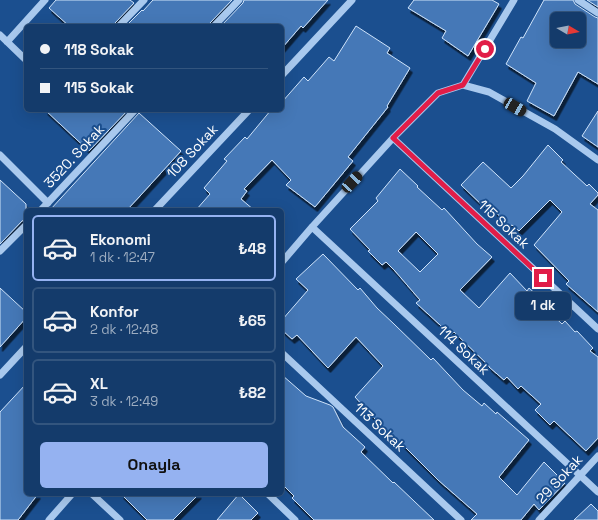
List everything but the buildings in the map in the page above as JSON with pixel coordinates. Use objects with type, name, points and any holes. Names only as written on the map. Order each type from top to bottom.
[{"type":"street","points":[[7,42],[45,0]]},
{"type":"street","points":[[121,24],[144,0]]},
{"type":"street","points":[[216,24],[239,0]]},
{"type":"street","points":[[284,73],[352,0]]},
{"type":"street","points":[[463,85],[514,0]]},
{"type":"street","points":[[578,0],[598,13]]},
{"type":"street","points":[[0,35],[24,58]]},
{"type":"street","points":[[284,260],[312,226],[393,138],[438,93],[463,85],[489,92],[555,129],[598,160]]},
{"type":"street","name":"3520. Sokak","points":[[43,208],[134,112]]},
{"type":"street","name":"108 Sokak","points":[[157,208],[247,112]]},
{"type":"street","name":"115 Sokak","points":[[393,138],[598,329]]},
{"type":"street","points":[[1,157],[48,203]]},
{"type":"street","name":"114 Sokak","points":[[312,226],[598,492]]},
{"type":"street","points":[[0,251],[24,227]]},
{"type":"street","points":[[0,375],[24,349]]},
{"type":"street","name":"113 Sokak","points":[[284,355],[461,520]]},
{"type":"street","name":"29 Sokak","points":[[539,520],[598,456]]},
{"type":"street","points":[[49,520],[70,496]]},
{"type":"street","points":[[94,496],[120,520]]},
{"type":"street","points":[[270,496],[295,520]]},
{"type":"route","points":[[485,49],[463,85],[438,93],[393,138],[543,278]]}]
